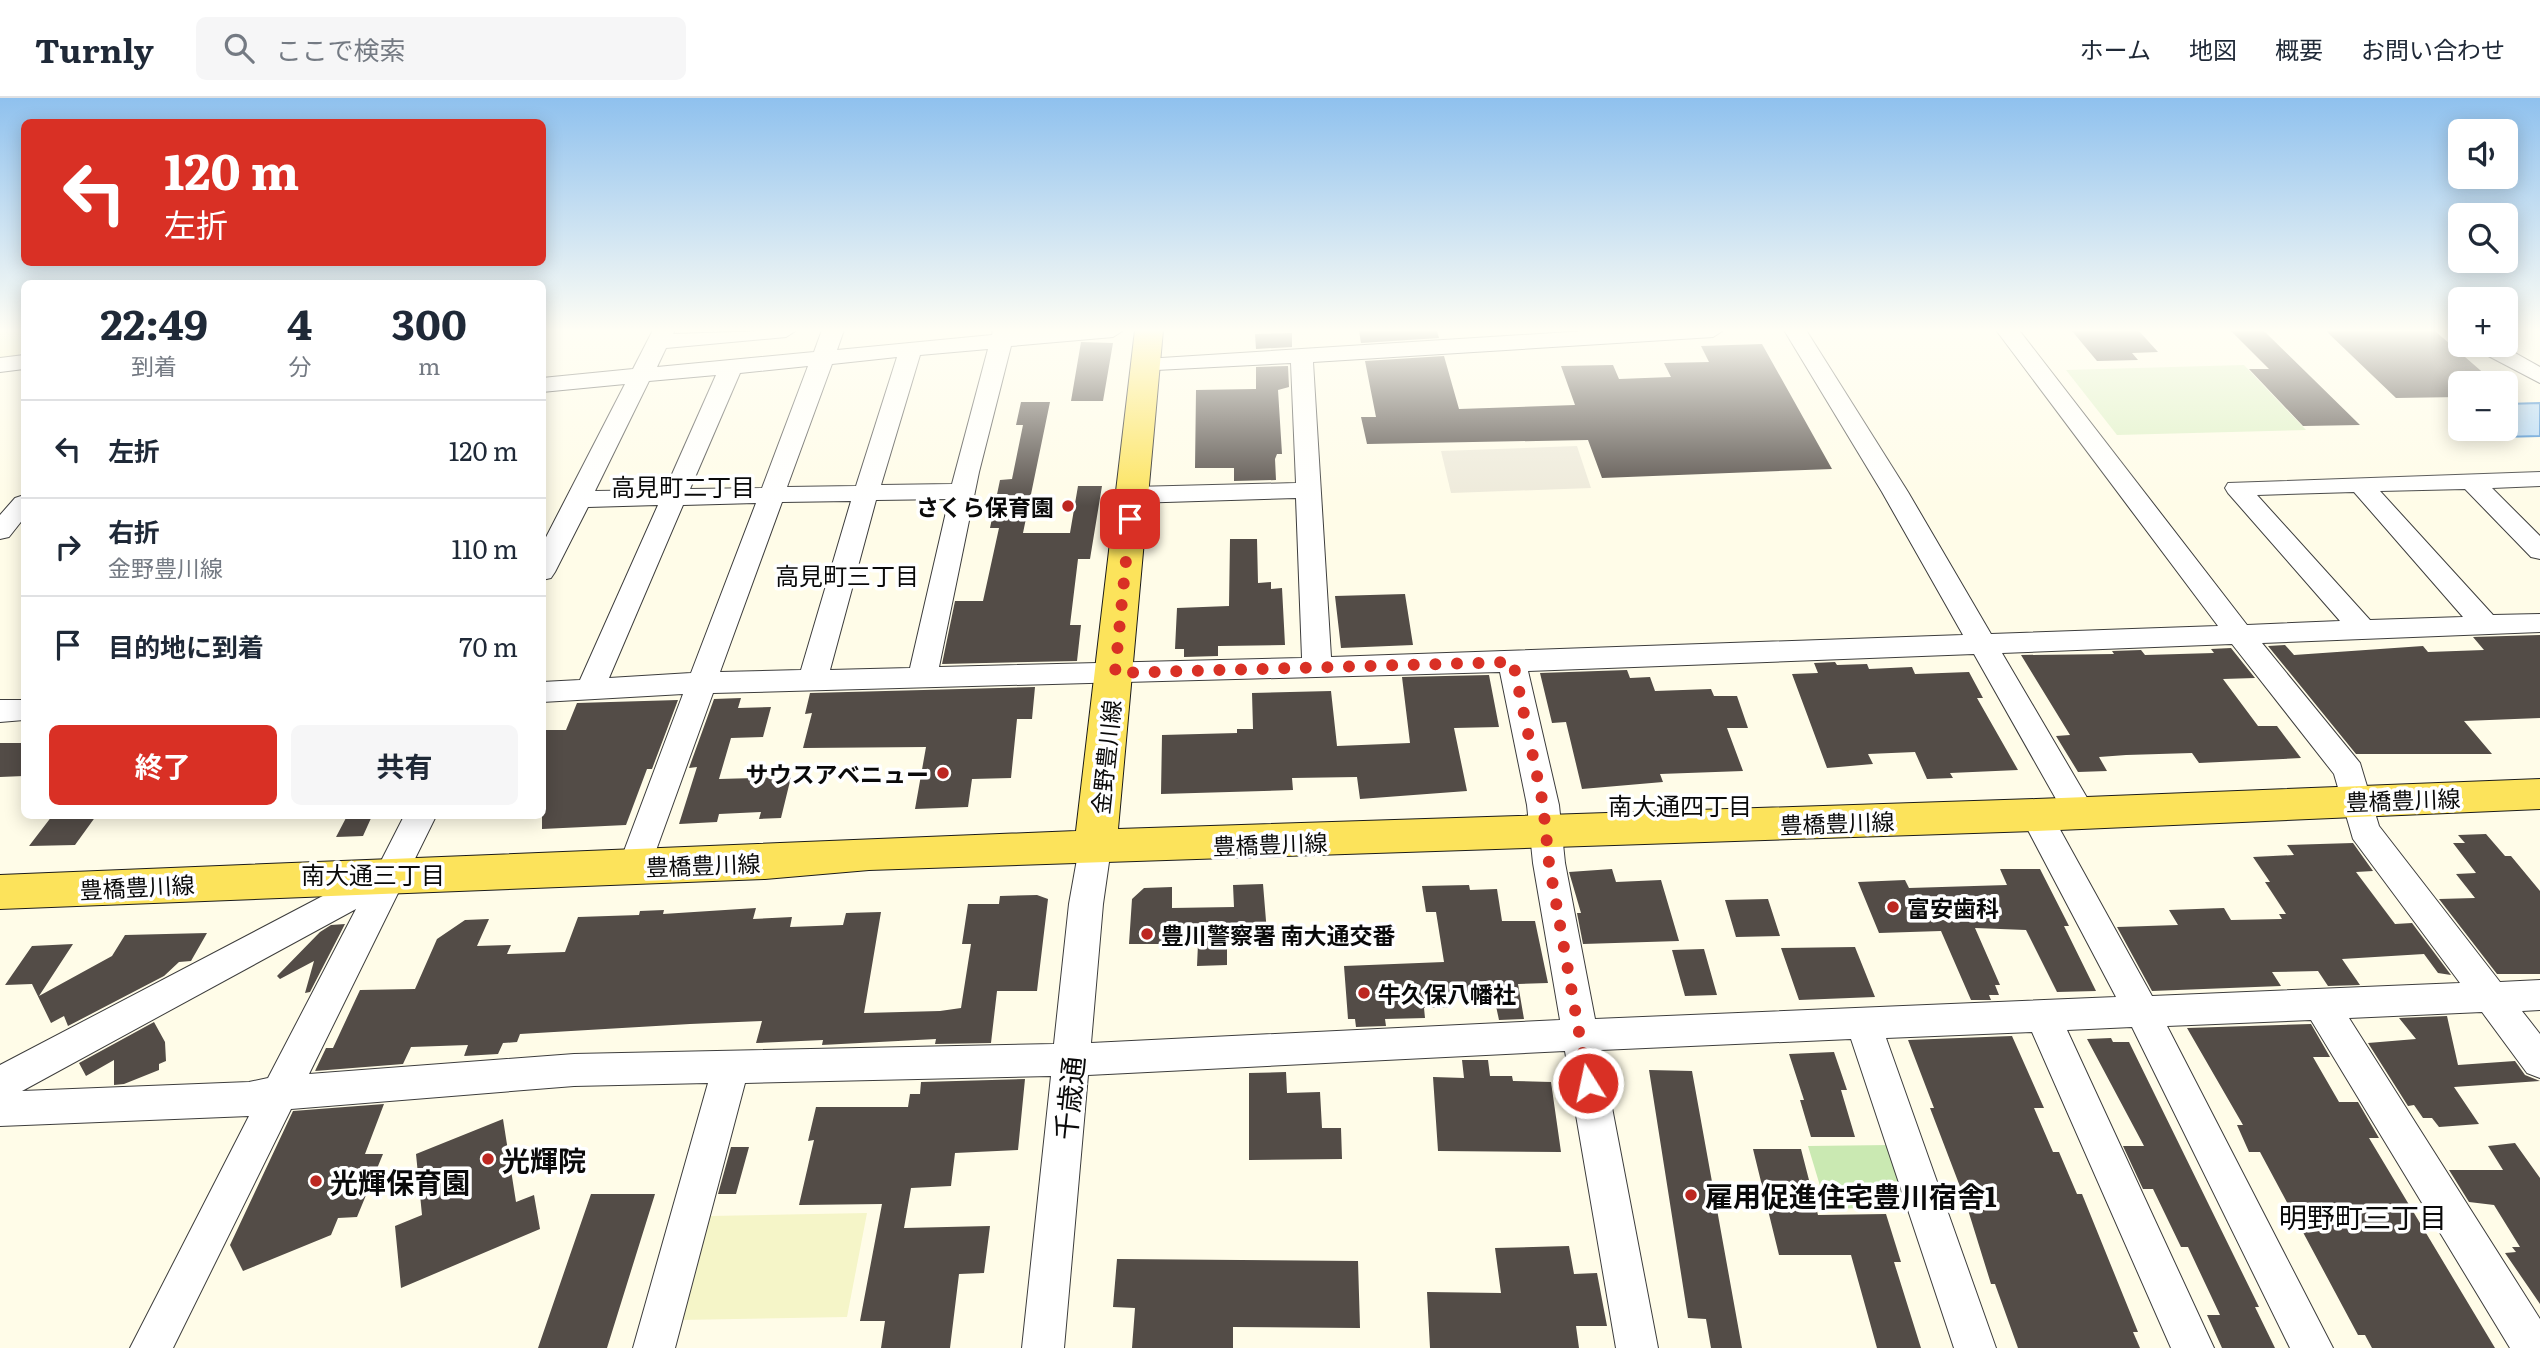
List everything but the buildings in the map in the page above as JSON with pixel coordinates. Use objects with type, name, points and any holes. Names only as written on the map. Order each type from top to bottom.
[{"type":"main road","name":"金野豊川線","points":[[1095,848],[1143,388]]},
{"type":"main road","name":"豊橋豊川線","points":[[0,892],[634,867],[869,854],[2036,815],[2540,794]]},
{"type":"street","points":[[546,564],[635,388]]},
{"type":"street","points":[[590,690],[722,388]]},
{"type":"street","points":[[634,867],[811,388]]},
{"type":"street","points":[[813,682],[866,492],[899,388]]},
{"type":"street","points":[[922,678],[990,388]]},
{"type":"street","points":[[1303,388],[1317,667]]},
{"type":"street","points":[[1831,388],[1895,492],[2080,813]]},
{"type":"street","points":[[2051,388],[2238,634],[2349,771],[2364,830],[2540,1062]]},
{"type":"street","points":[[2362,629],[2237,488],[2540,479]]},
{"type":"street","points":[[2471,481],[2540,551]]},
{"type":"street","points":[[2360,484],[2486,625]]},
{"type":"street","points":[[1133,495],[1308,490]]},
{"type":"street","points":[[580,499],[964,491]]},
{"type":"street","points":[[0,531],[21,506]]},
{"type":"street","points":[[546,692],[702,683],[1513,662],[2540,623]]},
{"type":"street","points":[[1513,662],[1543,804],[1579,1035],[1637,1348]]},
{"type":"street","points":[[0,711],[21,710]]},
{"type":"street","points":[[2036,815],[2142,1012],[2312,1348]]},
{"type":"street","points":[[151,1348],[419,819]]},
{"type":"street","name":"千歳通","points":[[1043,1348],[1086,904],[1095,848]]},
{"type":"street","points":[[0,1084],[390,875]]},
{"type":"street","points":[[0,1109],[249,1099],[279,1093],[575,1070],[1072,1060],[1579,1035],[2540,995]]},
{"type":"street","points":[[2321,1004],[2535,1348]]},
{"type":"street","points":[[2043,1016],[2193,1348]]},
{"type":"street","points":[[1863,1023],[1975,1348]]},
{"type":"street","points":[[653,1348],[732,1067]]},
{"type":"green space","points":[[2080,388],[2266,388],[2306,430],[2117,435]]},
{"type":"green space","points":[[1890,1145],[1907,1193],[1893,1193],[1897,1207],[1827,1209],[1808,1146]]},
{"type":"green space","points":[[867,1213],[847,1317],[680,1320],[709,1216]]},
{"type":"shaded area","points":[[1577,446],[1591,488],[1451,493],[1441,451]]},
{"type":"water","points":[[2540,403],[2540,436],[2518,437],[2518,404]]},
{"type":"place","name":"さくら保育園","points":[[1068,506]]},
{"type":"place","name":"サウスアベニュー","points":[[943,773]]},
{"type":"place","name":"富安歯科","points":[[1893,907]]},
{"type":"place","name":"豊川警察署 南大通交番","points":[[1147,934]]},
{"type":"place","name":"牛久保八幡社","points":[[1364,993]]},
{"type":"place","name":"光輝院","points":[[488,1159]]},
{"type":"place","name":"光輝保育園","points":[[316,1181]]},
{"type":"place","name":"雇用促進住宅豊川宿舎1","points":[[1691,1195]]},
{"type":"district","name":"高見町二丁目","points":[[683,485]]},
{"type":"district","name":"高見町三丁目","points":[[847,574]]},
{"type":"district","name":"南大通四丁目","points":[[1680,804]]},
{"type":"district","name":"南大通三丁目","points":[[373,873]]},
{"type":"district","name":"明野町三丁目","points":[[2363,1216]]},
{"type":"route","points":[[1130,519],[1115,673],[1513,662],[1543,804],[1549,863],[1588,1083]]}]
